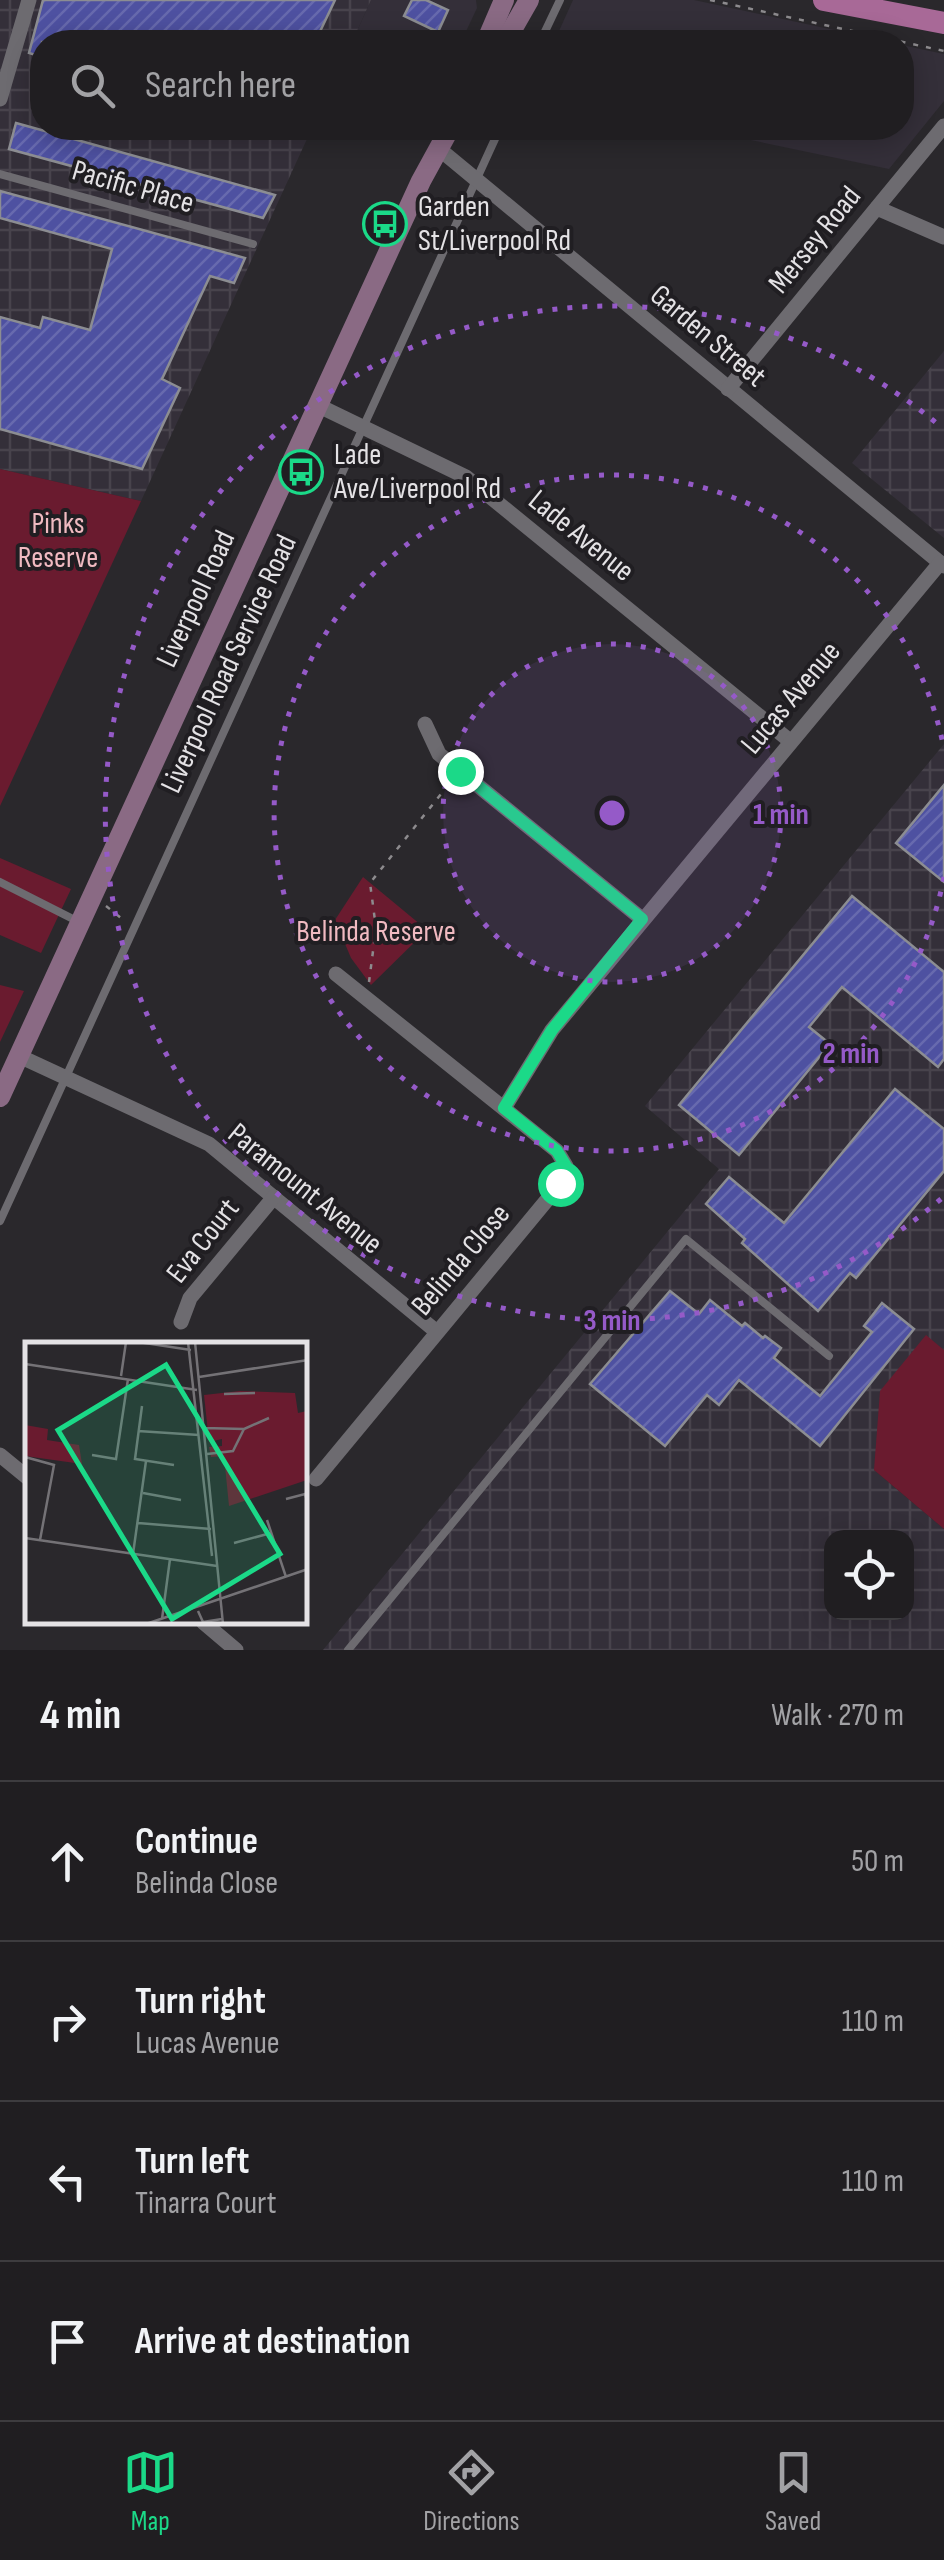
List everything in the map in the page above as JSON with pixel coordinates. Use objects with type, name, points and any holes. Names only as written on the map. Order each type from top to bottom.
[{"type":"main road","points":[[491,30],[504,0]]},
{"type":"main road","points":[[513,30],[530,0]]},
{"type":"main road","points":[[824,0],[944,23]]},
{"type":"main road","name":"Liverpool Road","points":[[0,1097],[443,140]]},
{"type":"street","points":[[0,98],[29,0]]},
{"type":"street","name":"Mersey Road","points":[[728,388],[944,126]]},
{"type":"street","name":"Garden Street","points":[[438,148],[942,564]]},
{"type":"street","points":[[877,208],[944,236]]},
{"type":"street","name":"Lade Avenue","points":[[318,406],[466,476],[790,741]]},
{"type":"street","name":"Lucas Avenue","points":[[504,1108],[552,1030],[942,564]]},
{"type":"street","points":[[425,724],[439,754],[642,919]]},
{"type":"street","name":"Belinda Close","points":[[316,1479],[564,1175],[566,1166],[557,1151],[336,974]]},
{"type":"street","name":"Paramount Avenue","points":[[18,1056],[203,1140],[437,1332]]},
{"type":"street","name":"Eva Court","points":[[181,1322],[190,1298],[274,1197]]},
{"type":"street","points":[[0,1456],[25,1476]]},
{"type":"street","points":[[207,1625],[236,1650]]},
{"type":"lane","points":[[546,30],[560,0]]},
{"type":"lane","name":"Liverpool Road Service Road","points":[[0,1221],[494,140]]},
{"type":"lane","name":"Pacific Place","points":[[0,174],[253,244]]},
{"type":"lane","points":[[0,882],[81,923]]},
{"type":"lane","points":[[348,1650],[686,1239],[828,1356]]},
{"type":"path","points":[[710,0],[848,30]]},
{"type":"path","points":[[914,44],[944,51]]},
{"type":"path","points":[[369,982],[376,928],[370,883],[460,771]]},
{"type":"path","points":[[104,906],[134,926]]},
{"type":"shaded area","points":[[0,0],[371,0],[357,30],[30,30],[30,140],[306,140],[141,501],[0,469]]},
{"type":"shaded area","points":[[371,0],[476,0],[477,8],[467,30],[357,30]]},
{"type":"shaded area","points":[[573,0],[694,0],[834,30],[559,30]]},
{"type":"shaded area","points":[[914,48],[944,54],[944,101],[914,138]]},
{"type":"shaded area","points":[[750,140],[912,140],[889,169]]},
{"type":"shaded area","points":[[944,351],[944,538],[852,463]]},
{"type":"shaded area","points":[[944,744],[944,1350],[926,1336],[874,1470],[944,1529],[944,1650],[323,1650],[719,1169],[645,1106]]},
{"type":"green space","name":"Pinks Reserve","points":[[0,469],[141,501],[0,806]]},
{"type":"green space","points":[[0,858],[71,889],[41,953],[0,935]]},
{"type":"green space","name":"Belinda Reserve","points":[[363,877],[427,930],[371,985],[351,958],[335,920]]},
{"type":"green space","points":[[0,985],[24,991],[0,1042]]},
{"type":"green space","points":[[926,1335],[944,1350],[944,1529],[874,1470],[880,1391]]},
{"type":"building","points":[[43,0],[335,0],[321,30],[35,30]]},
{"type":"building","points":[[412,0],[426,0],[448,10],[439,30],[404,16]]},
{"type":"building","points":[[16,123],[30,127],[30,140],[77,140],[275,195],[263,218],[9,149]]},
{"type":"building","points":[[0,191],[245,258],[234,283],[210,276],[162,379],[180,388],[142,469],[0,429],[0,317],[40,328],[43,317],[90,330],[112,249],[0,218]]},
{"type":"building","points":[[944,785],[944,882],[896,843]]},
{"type":"building","points":[[852,896],[944,972],[944,1059],[938,1067],[842,987],[809,1027],[830,1044],[739,1155],[679,1105]]},
{"type":"building","points":[[895,1089],[944,1129],[944,1171],[856,1278],[850,1273],[818,1311],[742,1243],[745,1239],[706,1204],[729,1177],[784,1223]]},
{"type":"building","points":[[670,1291],[699,1314],[710,1300],[742,1326],[745,1323],[765,1336],[781,1348],[774,1358],[820,1396],[872,1332],[864,1326],[882,1303],[914,1329],[820,1446],[739,1380],[719,1405],[707,1395],[665,1446],[590,1384]]},
{"type":"place","name":"Garden St/Liverpool Rd","points":[[385,224]]},
{"type":"place","name":"Lade Ave/Liverpool Rd","points":[[301,472]]},
{"type":"route","points":[[460,771],[642,919],[552,1030],[504,1108],[557,1151],[566,1166],[560,1183]]}]
